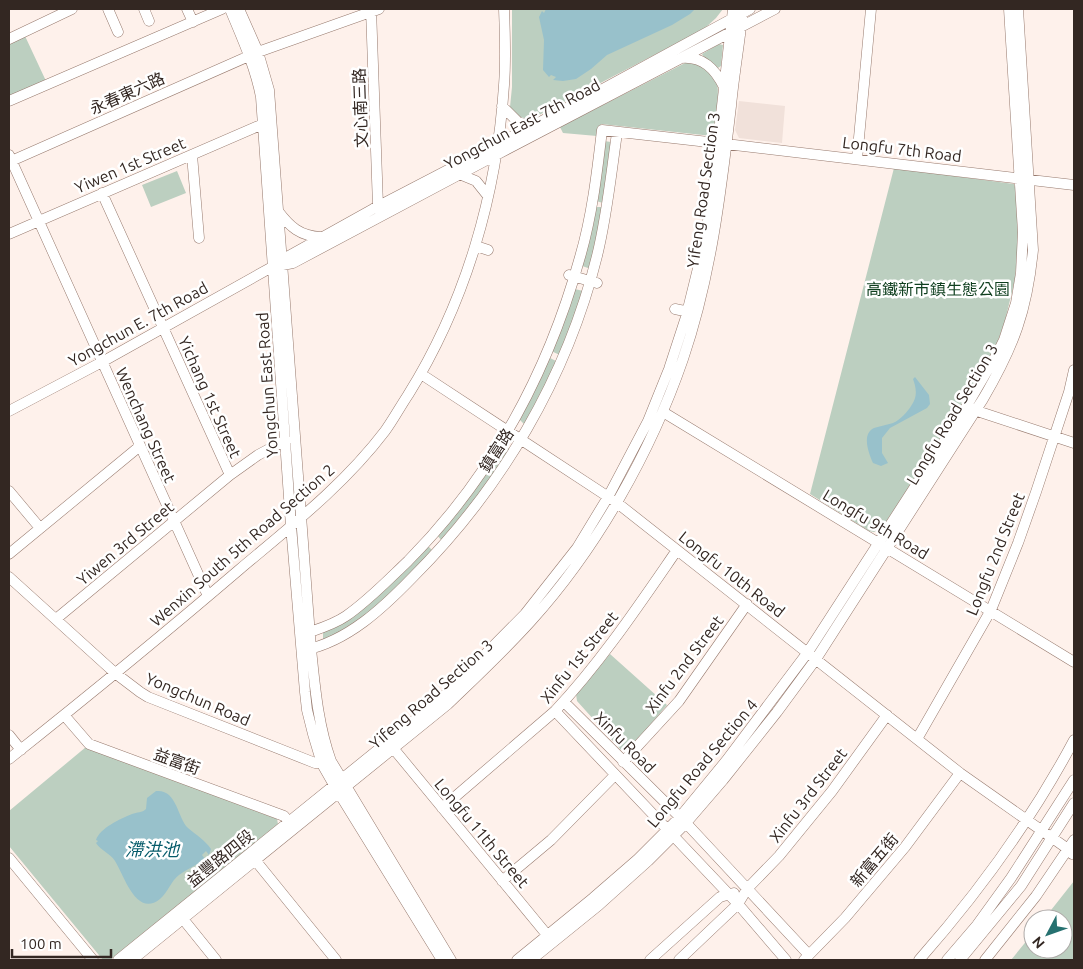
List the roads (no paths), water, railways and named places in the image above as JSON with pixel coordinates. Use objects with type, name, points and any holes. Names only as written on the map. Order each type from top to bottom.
[{"type":"street","points":[[9,39],[71,9]]},
{"type":"street","points":[[108,9],[118,32]]},
{"type":"street","points":[[144,9],[149,21]]},
{"type":"street","points":[[187,9],[193,22]]},
{"type":"street","points":[[9,101],[222,9]]},
{"type":"street","name":"Yongchun East Road","points":[[230,9],[254,54],[261,97],[279,263],[300,518],[307,710],[326,762]]},
{"type":"street","name":"Yongchun East Road","points":[[239,9],[254,54],[269,90],[278,210],[291,526],[305,633]]},
{"type":"street","name":"Wenxin South 5th Road Section 2","points":[[9,759],[291,526],[350,472],[385,431],[421,374],[452,313],[476,246],[498,143],[505,63],[504,9]]},
{"type":"street","name":"Yongchun East 7th Road","points":[[279,263],[293,264],[459,174],[776,9]]},
{"type":"street","points":[[857,159],[871,9]]},
{"type":"street","name":"Longfu Road Section 3","points":[[1009,9],[1024,178]]},
{"type":"street","name":"Longfu Road Section 3","points":[[812,655],[971,409],[997,354],[1016,303],[1023,248],[1024,178],[1018,9]]},
{"type":"street","name":"永春東六路","points":[[10,159],[254,54],[374,10]]},
{"type":"street","name":"文心南三路","points":[[374,10],[378,206]]},
{"type":"street","name":"Yongchun East 7th Road","points":[[279,263],[322,236],[531,126],[732,14],[746,10]]},
{"type":"street","name":"Yifeng Road Section 3","points":[[722,144],[741,26],[746,10]]},
{"type":"street","name":"Yifeng Road Section 3","points":[[340,786],[442,698],[506,635],[558,574],[638,463],[663,412],[683,360],[692,313],[713,242],[722,144],[724,87],[732,14]]},
{"type":"street","points":[[680,58],[690,57],[708,65],[715,71],[724,87]]},
{"type":"street","points":[[502,106],[518,122],[531,126]]},
{"type":"street","name":"Yiwen 1st Street","points":[[9,234],[263,124]]},
{"type":"street","name":"Longfu 7th Road","points":[[602,130],[1074,185]]},
{"type":"street","name":"鎮富路","points":[[305,633],[323,628],[345,617],[383,584],[429,538],[462,500],[508,431],[540,372],[547,354],[592,204],[602,130]]},
{"type":"street","name":"鎮富路","points":[[306,649],[326,645],[354,629],[396,595],[441,548],[476,506],[504,468],[522,439],[562,359],[594,282],[617,133]]},
{"type":"street","points":[[192,155],[198,238]]},
{"type":"street","name":"Wenchang Street","points":[[10,159],[208,596]]},
{"type":"street","points":[[459,174],[476,181],[488,196]]},
{"type":"street","name":"Yichang 1st Street","points":[[102,194],[230,475]]},
{"type":"street","points":[[592,204],[606,205]]},
{"type":"street","points":[[278,210],[297,232],[312,236],[322,236]]},
{"type":"street","points":[[476,246],[488,250]]},
{"type":"street","name":"Yongchun E. 7th Road","points":[[9,411],[102,362],[279,263]]},
{"type":"street","points":[[571,275],[594,282]]},
{"type":"street","points":[[675,309],[692,313]]},
{"type":"street","name":"Yifeng Road Section 3","points":[[340,786],[393,748],[448,704],[477,677],[532,620],[583,554],[612,500],[648,421],[692,313]]},
{"type":"street","points":[[547,354],[562,359]]},
{"type":"street","name":"Longfu 2nd Street","points":[[917,739],[991,610],[1018,543],[1055,436],[1074,370]]},
{"type":"street","name":"Longfu 10th Road","points":[[421,374],[612,500],[960,773],[1040,831],[1073,851]]},
{"type":"street","points":[[971,409],[1074,443]]},
{"type":"street","name":"Longfu 9th Road","points":[[663,412],[1074,662]]},
{"type":"street","name":"Yiwen 3rd Street","points":[[56,619],[230,475],[258,455],[286,440]]},
{"type":"street","points":[[9,554],[140,446]]},
{"type":"street","points":[[9,491],[40,528]]},
{"type":"street","points":[[429,538],[441,548]]},
{"type":"street","name":"Xinfu 1st Street","points":[[442,808],[564,702],[602,657],[677,550]]},
{"type":"street","name":"Yongchun Road","points":[[9,577],[115,673],[148,697],[315,763],[326,762]]},
{"type":"street","name":"Xinfu 2nd Street","points":[[623,762],[679,701],[746,604]]},
{"type":"street","name":"Longfu Road Section 4","points":[[531,960],[598,905],[683,820],[732,754],[812,655]]},
{"type":"street","name":"Xinfu Road","points":[[564,702],[683,820],[807,958]]},
{"type":"street","name":"Xinfu Road","points":[[555,711],[738,904],[786,960]]},
{"type":"street","name":"益富街","points":[[64,715],[89,744],[284,816],[289,822]]},
{"type":"street","name":"Xinfu 3rd Street","points":[[747,889],[779,856],[832,791],[887,715]]},
{"type":"street","points":[[9,735],[21,750]]},
{"type":"street","points":[[919,960],[957,917],[1026,821],[1074,740]]},
{"type":"street","name":"Longfu 11th Street","points":[[393,748],[548,936]]},
{"type":"street","points":[[326,762],[442,960]]},
{"type":"street","name":"新富五街","points":[[807,958],[845,918],[906,847],[960,773]]},
{"type":"street","points":[[502,881],[551,840],[615,775]]},
{"type":"street","points":[[946,960],[999,894],[1074,780]]},
{"type":"street","points":[[132,960],[255,860],[340,786]]},
{"type":"street","points":[[340,786],[451,960]]},
{"type":"street","name":"益豐路四段","points":[[118,960],[289,822],[340,786]]},
{"type":"street","points":[[960,960],[1021,886],[1074,803]]},
{"type":"street","name":"Longfu Road Section 4","points":[[518,960],[670,833]]},
{"type":"street","points":[[985,960],[1073,851]]},
{"type":"street","points":[[9,858],[93,960]]},
{"type":"street","points":[[255,860],[336,960]]},
{"type":"street","points":[[650,960],[720,897],[747,889]]},
{"type":"street","points":[[678,960],[738,904],[747,889]]},
{"type":"street","points":[[183,919],[216,960]]},
{"type":"water","points":[[546,9],[695,9],[672,25],[607,55],[576,79],[563,81],[553,80],[556,77],[551,75],[549,77],[543,70],[544,40],[539,17],[542,11],[544,13]]},
{"type":"water","points":[[915,377],[929,395],[930,404],[927,408],[890,428],[882,438],[882,453],[888,463],[881,466],[873,463],[867,444],[868,435],[874,428],[891,424],[900,419],[912,405],[916,391],[913,379]]},
{"type":"water","name":"滯洪池","points":[[156,791],[168,794],[176,805],[184,823],[211,849],[209,855],[206,851],[202,855],[205,859],[176,877],[160,899],[152,903],[144,903],[132,892],[115,861],[98,846],[96,843],[98,841],[96,840],[111,824],[146,809],[147,798]]},
{"type":"park label","name":"高鐵新市鎮生態公園","points":[[938,289]]}]
